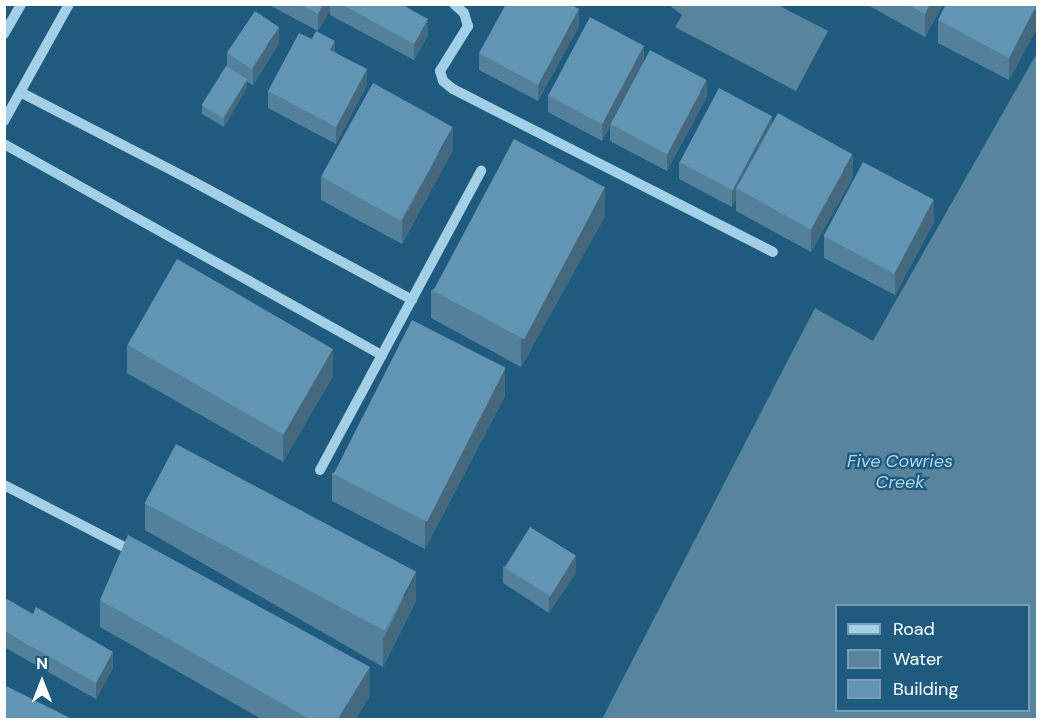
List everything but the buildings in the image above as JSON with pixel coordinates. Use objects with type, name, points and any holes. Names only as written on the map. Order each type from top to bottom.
[{"type":"street","points":[[4,34],[21,4]]},
{"type":"street","points":[[4,121],[69,4]]},
{"type":"street","points":[[454,4],[464,13],[468,26],[440,71],[443,81],[453,89],[773,252]]},
{"type":"street","points":[[20,92],[194,182],[412,300]]},
{"type":"street","points":[[4,144],[382,355]]},
{"type":"street","points":[[320,470],[481,171]]},
{"type":"street","points":[[4,485],[122,546]]},
{"type":"water","points":[[669,5],[778,5],[828,31],[796,91],[675,27],[682,15]]},
{"type":"water","name":"Five Cowries Creek","points":[[1037,53],[1037,719],[602,719],[815,308],[873,341]]}]
